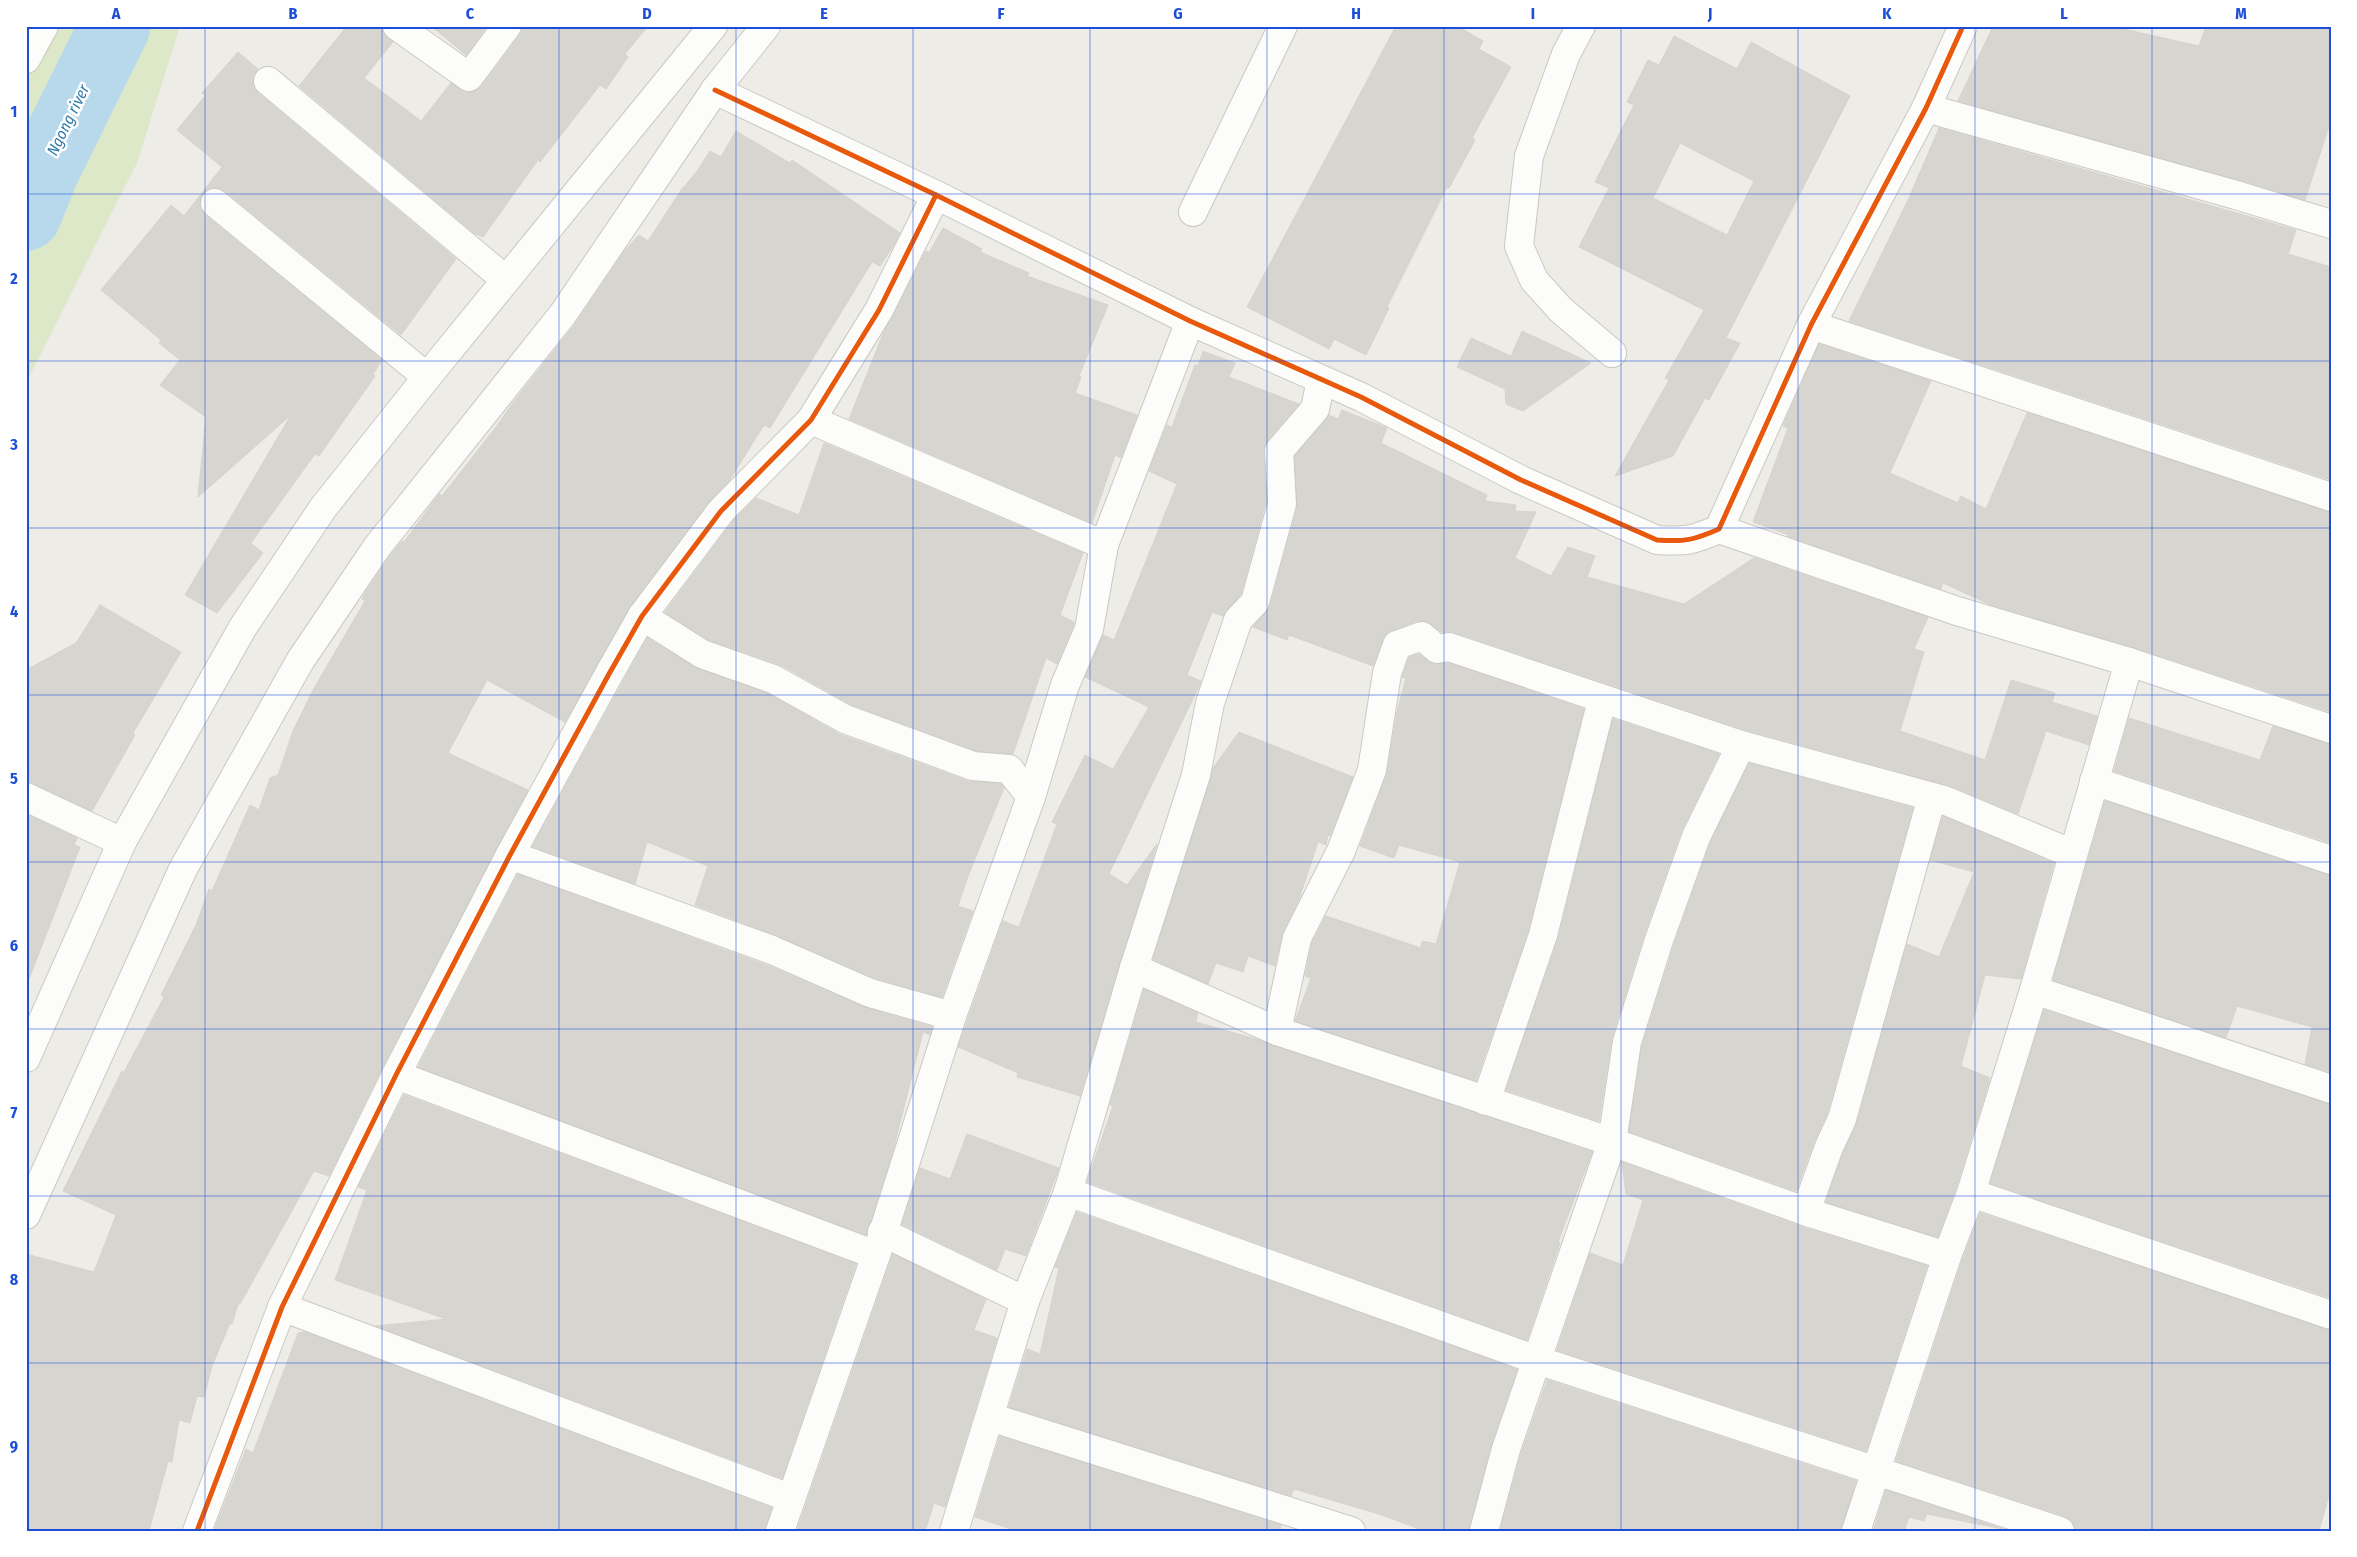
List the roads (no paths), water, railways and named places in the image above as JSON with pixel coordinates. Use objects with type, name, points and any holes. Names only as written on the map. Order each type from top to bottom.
[{"type":"street","points":[[26,59],[44,26]]},
{"type":"street","points":[[397,26],[468,77],[507,26]]},
{"type":"street","points":[[26,1057],[122,842],[248,619],[323,508],[427,377],[713,26]]},
{"type":"street","points":[[26,1215],[183,869],[300,661],[377,547],[563,314],[715,90],[766,26]]},
{"type":"street","points":[[1193,212],[1282,26]]},
{"type":"street","points":[[1581,26],[1566,54],[1529,156],[1518,246],[1534,280],[1561,310],[1612,352]]},
{"type":"street","points":[[715,90],[936,195],[1190,321],[1361,396],[1521,480],[1657,540],[1694,540],[1720,528],[1811,325],[1926,108],[1964,26]]},
{"type":"street","points":[[268,81],[506,280]]},
{"type":"street","points":[[1926,108],[2236,195],[2331,224]]},
{"type":"street","points":[[197,1531],[282,1307],[396,1075],[510,855],[642,616],[721,511],[811,420],[879,310],[936,195]]},
{"type":"street","points":[[215,203],[427,377]]},
{"type":"street","points":[[780,1531],[879,1244],[952,1016],[1030,797],[1065,685],[1089,629],[1104,545],[1190,321]]},
{"type":"street","points":[[1811,325],[2331,496]]},
{"type":"street","points":[[954,1531],[1025,1301],[1068,1192],[1134,968],[1196,775],[1210,703],[1238,620],[1255,602],[1282,504],[1279,451],[1314,409],[1322,380]]},
{"type":"street","points":[[811,420],[1104,545]]},
{"type":"street","points":[[1720,528],[1957,611],[2129,662],[2331,729]]},
{"type":"street","points":[[642,616],[702,654],[773,679],[845,719],[973,766],[1009,769],[1030,797]]},
{"type":"street","points":[[1277,1031],[1297,938],[1341,851],[1372,770],[1387,673],[1397,645],[1422,636],[1437,649],[1449,648],[1741,745],[1932,797],[2013,828],[2072,854]]},
{"type":"street","points":[[1856,1531],[1947,1256],[1970,1193],[2034,990],[2129,662]]},
{"type":"street","points":[[1486,1101],[1543,934],[1602,700]]},
{"type":"street","points":[[1484,1531],[1506,1450],[1612,1142],[1627,1042],[1659,940],[1696,837],[1741,745]]},
{"type":"street","points":[[2094,781],[2331,860]]},
{"type":"street","points":[[26,797],[122,842]]},
{"type":"street","points":[[1806,1211],[1829,1147],[1842,1119],[1932,797]]},
{"type":"street","points":[[510,855],[772,950],[870,993],[952,1016]]},
{"type":"street","points":[[1134,968],[1277,1031],[1612,1142],[1806,1211],[1947,1256]]},
{"type":"street","points":[[2034,990],[2331,1089]]},
{"type":"street","points":[[396,1075],[879,1244],[1025,1301]]},
{"type":"street","points":[[1068,1192],[1537,1360],[2060,1531]]},
{"type":"street","points":[[1970,1193],[2331,1315]]},
{"type":"street","points":[[282,1307],[790,1498]]},
{"type":"street","points":[[990,1417],[1352,1531]]},
{"type":"waterway","name":"Ngong river","points":[[26,215],[44,170],[115,26]]}]
